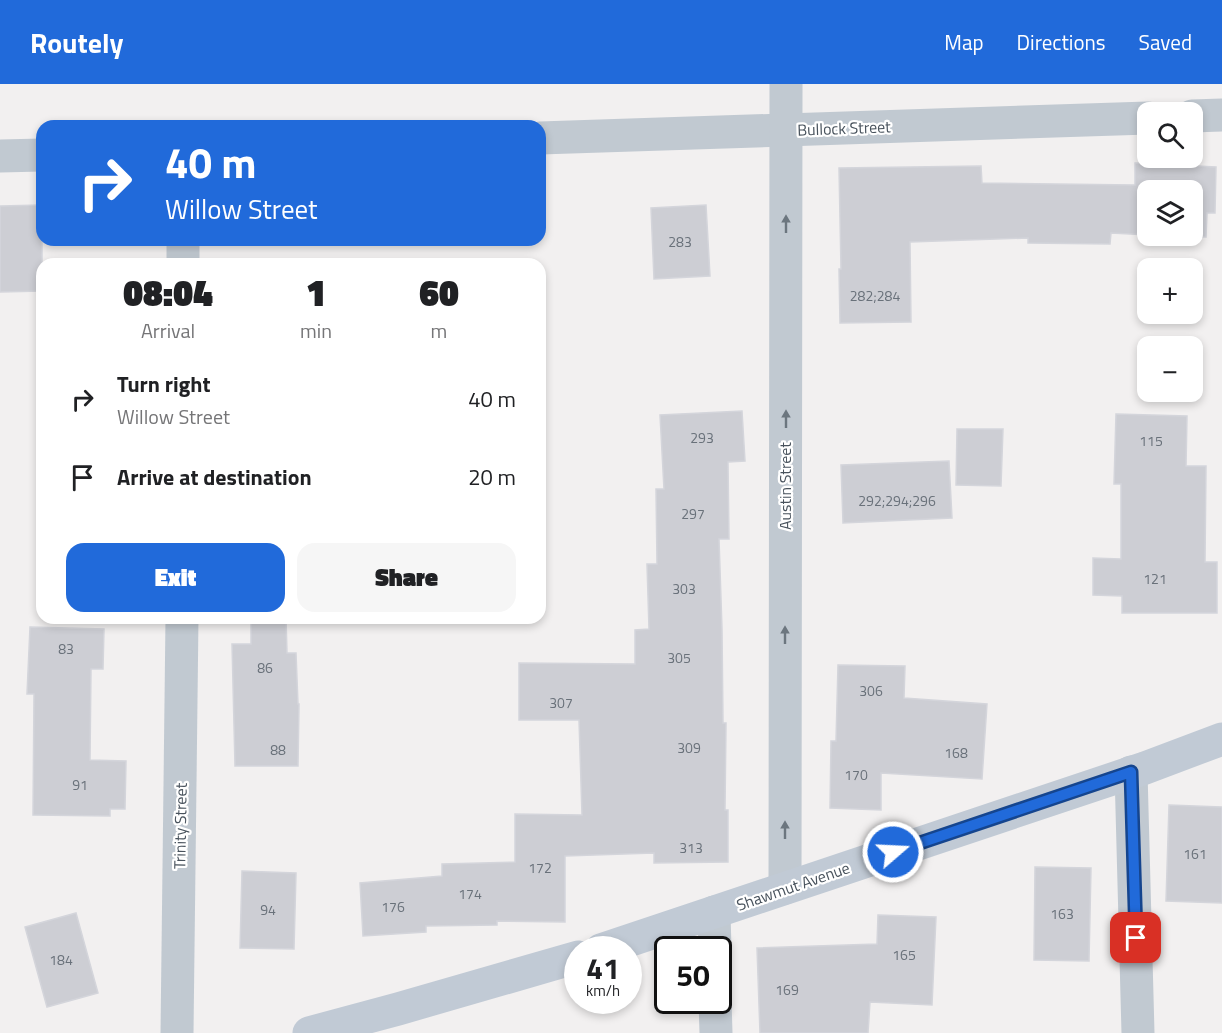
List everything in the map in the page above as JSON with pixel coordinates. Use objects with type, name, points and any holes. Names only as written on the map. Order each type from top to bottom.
[{"type":"main road","name":"Shawmut Avenue","points":[[642,936],[1131,772],[1222,739]]},
{"type":"main road","points":[[309,1033],[564,961]]},
{"type":"street","name":"Austin Street","points":[[785,888],[786,84]]},
{"type":"street","points":[[1203,116],[1222,115]]},
{"type":"street","name":"Bullock Street","points":[[546,138],[1137,118]]},
{"type":"street","points":[[0,156],[36,155]]},
{"type":"street","name":"Trinity Street","points":[[177,1033],[182,624]]},
{"type":"street","points":[[1131,772],[1138,1033]]},
{"type":"street","points":[[714,912],[714,936]]},
{"type":"street","points":[[715,1014],[716,1033]]},
{"type":"building","points":[[1135,163],[1137,163],[1137,168],[1216,167],[1215,213],[1207,213],[1206,237],[1203,237],[1203,180],[1137,180],[1137,234],[1111,233],[1110,244],[1028,243],[1028,238],[910,242],[911,322],[840,323],[839,168],[981,166],[982,183],[1135,185]]},
{"type":"building","points":[[36,205],[36,246],[42,246],[42,258],[36,258],[36,291],[0,292],[0,206]]},
{"type":"building","points":[[706,205],[710,276],[654,279],[651,208]]},
{"type":"building","points":[[742,411],[745,461],[728,462],[729,539],[719,539],[723,723],[726,723],[725,810],[728,810],[728,862],[654,863],[654,853],[565,856],[565,922],[497,921],[497,925],[426,926],[426,932],[363,936],[360,883],[442,876],[442,864],[515,862],[515,814],[582,815],[579,720],[519,720],[519,663],[635,664],[635,630],[649,629],[647,564],[657,564],[656,489],[664,489],[660,415]]},
{"type":"building","points":[[1116,414],[1187,416],[1186,466],[1206,466],[1205,562],[1217,562],[1217,613],[1122,613],[1122,596],[1093,595],[1093,558],[1121,559],[1121,484],[1114,484]]},
{"type":"building","points":[[957,429],[1003,429],[1001,486],[956,485]]},
{"type":"building","points":[[949,461],[952,518],[843,523],[841,465]]},
{"type":"building","points":[[251,624],[286,624],[287,653],[296,653],[299,704],[298,766],[235,766],[232,644],[251,644]]},
{"type":"building","points":[[30,627],[104,629],[103,669],[91,669],[90,760],[126,761],[125,809],[110,809],[110,816],[33,815],[34,694],[27,694]]},
{"type":"building","points":[[838,665],[905,666],[904,698],[987,704],[982,779],[881,773],[881,810],[830,808],[831,741],[836,741]]},
{"type":"building","points":[[1169,805],[1222,807],[1222,903],[1166,901]]},
{"type":"building","points":[[1035,867],[1091,868],[1089,961],[1034,960]]},
{"type":"building","points":[[242,871],[296,873],[294,949],[240,948]]},
{"type":"building","points":[[76,913],[98,993],[47,1007],[25,927]]},
{"type":"building","points":[[878,915],[936,917],[932,1005],[870,1002],[868,1033],[760,1033],[757,948],[877,944]]},
{"type":"route","points":[[893,852],[1131,772],[1136,938]]}]
